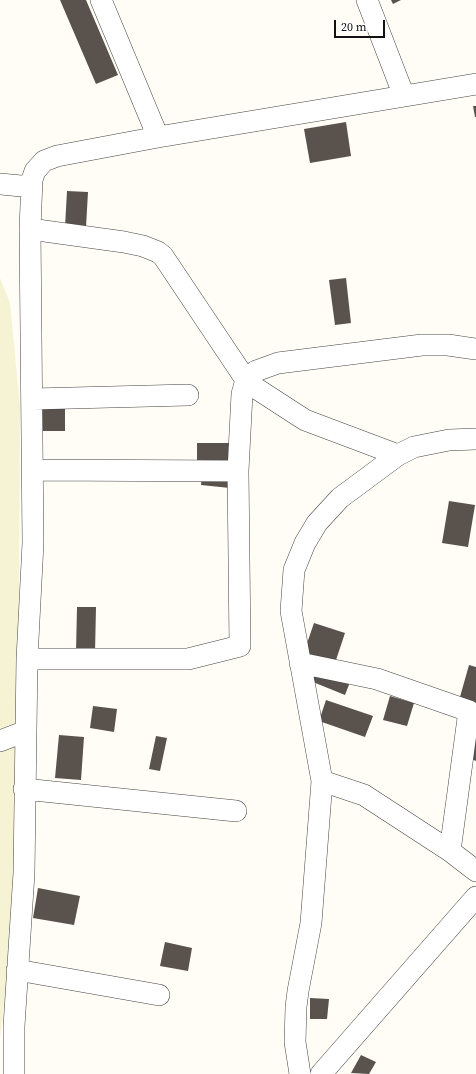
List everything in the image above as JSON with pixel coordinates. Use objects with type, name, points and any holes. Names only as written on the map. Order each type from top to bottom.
[{"type":"street","points":[[101,0],[158,137]]},
{"type":"street","points":[[367,0],[404,96]]},
{"type":"street","points":[[14,1074],[17,970],[24,873],[27,659],[34,543],[30,229],[32,180],[37,167],[50,158],[158,137],[476,84]]},
{"type":"street","points":[[0,184],[32,187]]},
{"type":"street","points":[[30,229],[124,242],[144,246],[158,252],[163,256],[246,380],[260,391],[305,420],[398,455]]},
{"type":"street","points":[[27,659],[188,659],[240,646],[238,471],[242,394],[246,380],[256,371],[278,363],[422,345],[448,345],[476,350]]},
{"type":"street","points":[[33,399],[188,395]]},
{"type":"street","points":[[300,1074],[295,1042],[296,1007],[311,923],[322,781],[291,611],[294,570],[305,542],[317,523],[340,498],[398,455],[414,447],[449,440],[476,439]]},
{"type":"street","points":[[34,470],[238,471]]},
{"type":"street","points":[[300,663],[377,679],[469,710],[450,851]]},
{"type":"street","points":[[0,741],[26,731]]},
{"type":"street","points":[[322,781],[364,795],[450,851],[476,870]]},
{"type":"street","points":[[24,789],[236,811]]},
{"type":"street","points":[[321,1074],[476,897]]},
{"type":"street","points":[[17,970],[159,995]]},
{"type":"shaded area","points":[[0,278],[10,303],[20,407],[18,748],[10,956],[0,1037]]},
{"type":"building","points":[[60,0],[86,0],[118,75],[96,84]]},
{"type":"building","points":[[391,0],[401,0],[393,4]]},
{"type":"building","points":[[473,106],[476,106],[476,117],[475,117]]},
{"type":"building","points":[[346,122],[351,156],[310,163],[304,129]]},
{"type":"building","points":[[67,191],[88,192],[86,227],[65,227]]},
{"type":"building","points":[[346,278],[351,323],[335,325],[329,280]]},
{"type":"building","points":[[41,401],[65,401],[65,431],[42,431]]},
{"type":"building","points":[[197,443],[233,443],[233,464],[197,463]]},
{"type":"building","points":[[202,472],[231,475],[230,488],[201,485]]},
{"type":"building","points":[[449,501],[475,505],[468,547],[442,543]]},
{"type":"building","points":[[77,607],[96,607],[95,653],[76,652]]},
{"type":"building","points":[[314,623],[345,633],[335,663],[304,652]]},
{"type":"building","points":[[469,665],[476,667],[476,709],[458,704]]},
{"type":"building","points":[[313,667],[350,682],[345,695],[308,680]]},
{"type":"building","points":[[390,696],[414,703],[407,726],[383,720]]},
{"type":"building","points":[[326,700],[373,716],[365,737],[319,721]]},
{"type":"building","points":[[93,706],[117,709],[114,732],[90,728]]},
{"type":"building","points":[[59,735],[84,737],[81,780],[55,778]]},
{"type":"building","points":[[156,736],[167,738],[160,771],[149,769]]},
{"type":"building","points":[[476,736],[476,761],[467,757]]},
{"type":"building","points":[[38,888],[80,896],[74,925],[33,918]]},
{"type":"building","points":[[165,942],[192,948],[188,971],[160,966]]},
{"type":"building","points":[[310,998],[329,999],[327,1019],[310,1019]]},
{"type":"building","points":[[361,1055],[376,1062],[369,1074],[351,1073]]}]
